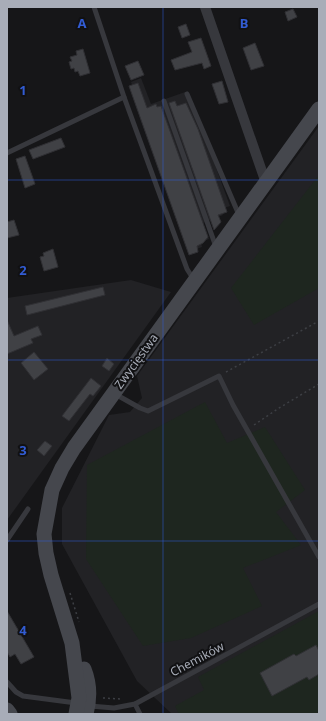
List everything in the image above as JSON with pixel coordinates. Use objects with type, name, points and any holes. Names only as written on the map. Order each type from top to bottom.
[{"type":"street","points":[[205,7],[266,183]]},
{"type":"street","name":"Zwycięstwa","points":[[86,708],[79,698],[72,643],[51,575],[46,553],[44,534],[52,490],[62,468],[74,448],[113,392],[217,251],[319,108]]},
{"type":"street","points":[[7,710],[10,714]]},
{"type":"lane","points":[[94,7],[124,96],[187,269],[194,281]]},
{"type":"lane","points":[[187,94],[240,218]]},
{"type":"lane","points":[[7,153],[124,96]]},
{"type":"lane","points":[[164,101],[217,251]]},
{"type":"lane","points":[[113,392],[148,411],[219,376],[247,430],[319,557]]},
{"type":"lane","points":[[7,540],[28,509]]},
{"type":"lane","name":"Chemików","points":[[7,682],[16,692],[23,696],[86,708],[114,708],[135,704],[319,604]]},
{"type":"lane","points":[[135,704],[140,714]]},
{"type":"path","points":[[219,376],[319,321]]},
{"type":"path","points":[[247,430],[279,408],[319,384]]},
{"type":"path","points":[[69,590],[79,623]]},
{"type":"path","points":[[86,708],[103,698]]},
{"type":"shaded area","points":[[141,78],[151,104],[188,91],[230,206],[221,209],[223,215],[203,223],[209,239],[201,242],[202,247],[191,251],[131,82]]},
{"type":"shaded area","points":[[319,126],[319,714],[172,714],[137,681],[62,544],[62,508],[109,415],[130,412],[142,398],[137,376]]},
{"type":"shaded area","points":[[319,175],[319,288],[254,325],[231,288]]},
{"type":"shaded area","points":[[131,280],[171,292],[7,520],[7,298]]},
{"type":"shaded area","points":[[205,402],[227,443],[265,427],[305,490],[276,512],[301,545],[243,568],[262,606],[191,638],[143,646],[86,559],[87,465]]},
{"type":"shaded area","points":[[319,611],[319,714],[179,714],[175,706],[204,690],[198,677]]},
{"type":"building","points":[[293,9],[297,17],[288,21],[285,12]]},
{"type":"building","points":[[186,24],[190,35],[182,38],[178,27]]},
{"type":"building","points":[[201,38],[211,66],[204,69],[202,63],[175,70],[171,60],[192,52],[188,42]]},
{"type":"building","points":[[255,43],[264,66],[251,70],[243,48]]},
{"type":"building","points":[[83,49],[90,73],[80,76],[78,71],[75,72],[74,68],[71,69],[69,62],[72,61],[70,57],[77,55],[76,51]]},
{"type":"building","points":[[138,61],[144,75],[131,80],[125,66]]},
{"type":"building","points":[[222,81],[228,102],[219,104],[212,84]]},
{"type":"building","points":[[138,83],[147,108],[156,104],[157,107],[161,106],[208,237],[203,243],[197,246],[198,252],[189,255],[129,86]]},
{"type":"building","points":[[175,101],[177,106],[186,103],[198,129],[227,212],[218,215],[221,222],[214,230],[169,103]]},
{"type":"building","points":[[61,138],[65,147],[33,159],[29,150]]},
{"type":"building","points":[[25,156],[35,184],[25,188],[16,159]]},
{"type":"building","points":[[14,220],[19,235],[7,238],[7,222]]},
{"type":"building","points":[[53,249],[58,267],[44,271],[40,257],[44,256],[43,253]]},
{"type":"building","points":[[103,287],[105,295],[27,315],[25,306]]},
{"type":"building","points":[[7,320],[14,336],[38,326],[42,335],[31,339],[33,343],[7,354]]},
{"type":"building","points":[[34,352],[48,369],[34,380],[21,363]]},
{"type":"building","points":[[107,358],[114,364],[109,371],[102,366]]},
{"type":"building","points":[[91,378],[101,386],[93,396],[90,394],[69,421],[62,416]]},
{"type":"building","points":[[45,441],[52,446],[44,456],[37,450]]},
{"type":"building","points":[[7,611],[34,657],[21,664],[15,654],[10,657],[7,652]]},
{"type":"building","points":[[316,645],[319,651],[319,674],[309,680],[307,677],[272,696],[260,673],[294,654],[296,656]]}]
